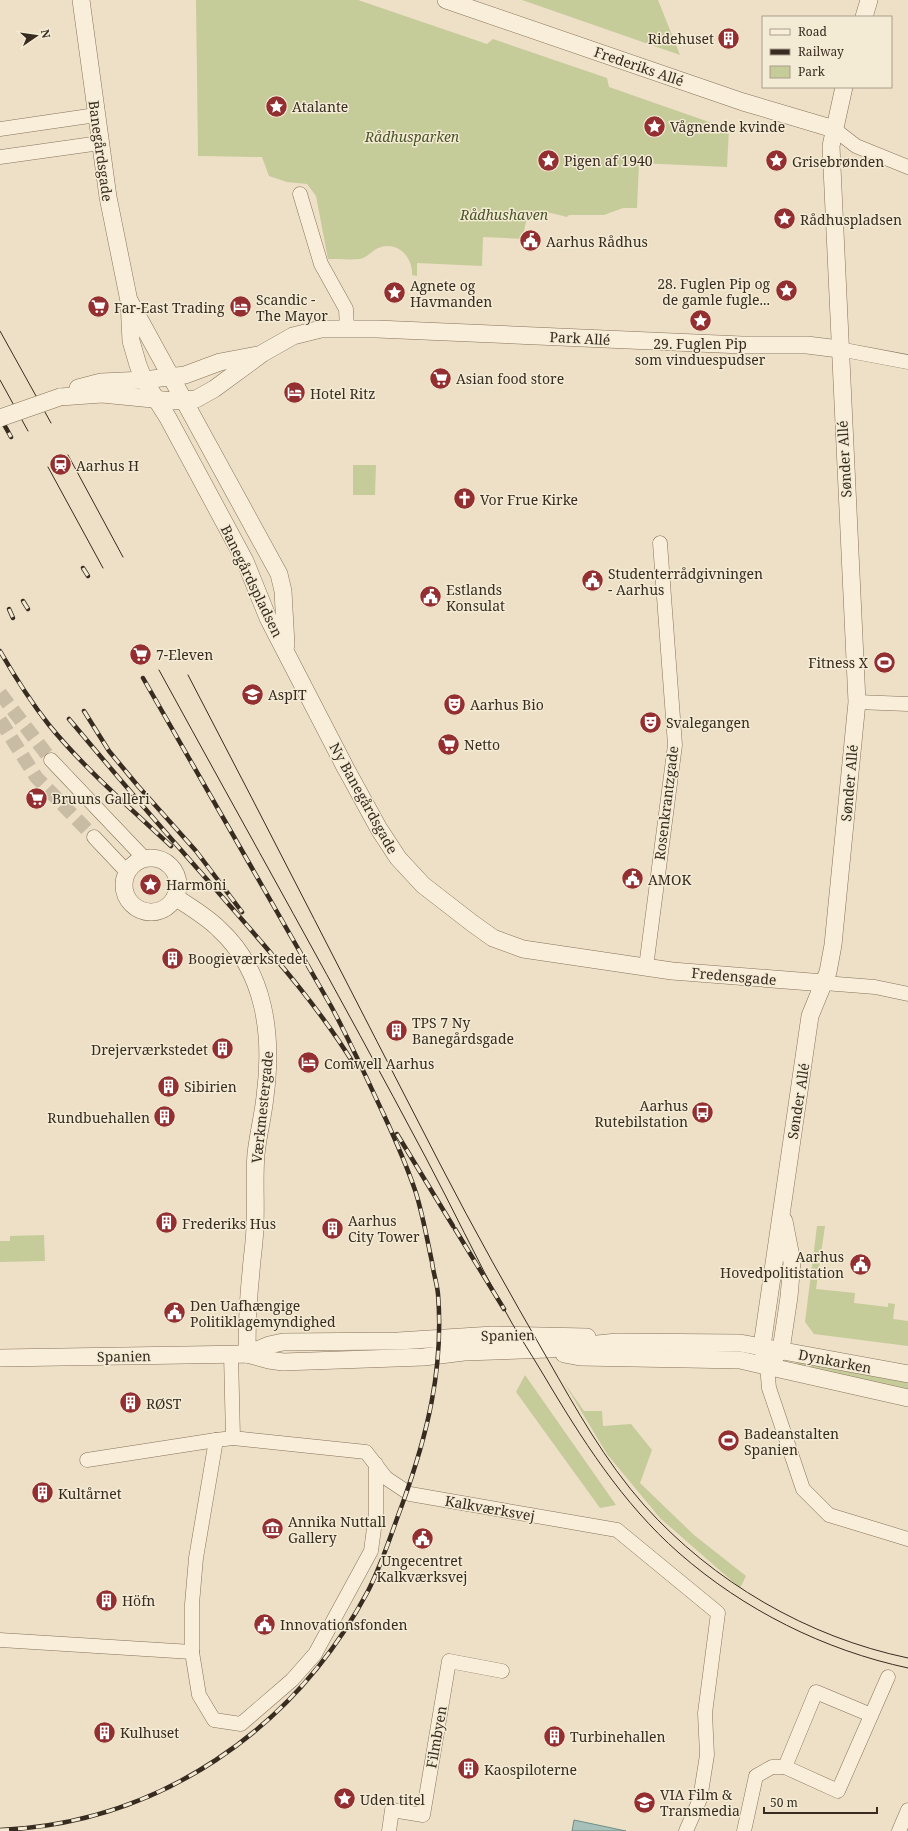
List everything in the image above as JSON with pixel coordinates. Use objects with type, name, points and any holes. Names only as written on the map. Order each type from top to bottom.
[{"type":"street","name":"Banegårdsgade","points":[[81,0],[96,115],[115,238],[129,301],[131,341],[144,380]]},
{"type":"street","name":"Frederiks Allé","points":[[446,0],[743,102],[834,129]]},
{"type":"street","points":[[864,16],[869,0]]},
{"type":"street","points":[[844,88],[831,146],[839,349],[908,362]]},
{"type":"street","points":[[0,129],[96,115]]},
{"type":"street","points":[[834,129],[856,146],[908,167]]},
{"type":"street","points":[[0,157],[100,143]]},
{"type":"street","points":[[300,194],[321,264],[346,309],[347,329]]},
{"type":"street","name":"Banegårdsgade","points":[[129,301],[172,377]]},
{"type":"street","name":"Park Allé","points":[[263,354],[293,336],[321,329],[742,345],[807,345],[839,349]]},
{"type":"street","name":"Sønder Allé","points":[[767,1366],[762,1346],[810,1016],[830,965],[833,945],[857,702],[839,349]]},
{"type":"street","points":[[0,418],[60,397],[89,384],[119,380],[144,380],[172,377],[193,373],[220,362],[263,354]]},
{"type":"street","points":[[60,397],[115,395],[156,400],[185,401],[196,399],[214,389],[263,354]]},
{"type":"street","name":"Banegårdspladsen","points":[[172,377],[279,574],[283,591],[286,650]]},
{"type":"street","name":"Banegårdspladsen","points":[[144,380],[245,561],[268,618],[286,650]]},
{"type":"street","name":"Rosenkrantzgade","points":[[646,967],[675,745],[660,543]]},
{"type":"street","name":"Ny Banegårdsgade","points":[[286,650],[345,767],[379,830],[398,858],[409,871],[423,885],[493,938],[523,950],[560,956]]},
{"type":"street","points":[[857,702],[908,704]]},
{"type":"street","points":[[51,760],[144,859]]},
{"type":"street","points":[[94,837],[127,872]]},
{"type":"street","points":[[153,858],[162,860],[172,869],[177,880],[175,897],[164,908],[149,912],[141,910],[129,901],[125,894],[124,879],[127,872],[138,861],[144,859],[153,858]]},
{"type":"street","name":"Værkmestergade","points":[[175,897],[220,929],[237,949],[250,969],[259,990],[267,1021],[268,1040],[266,1096],[256,1155],[255,1225],[248,1308],[239,1354]]},
{"type":"street","name":"Fredensgade","points":[[560,956],[672,971],[875,987],[908,994]]},
{"type":"street","name":"Sønder Allé","points":[[781,1350],[790,1297],[792,1262],[782,1211]]},
{"type":"street","name":"Spanien","points":[[239,1354],[283,1342],[398,1341],[482,1335],[586,1337],[617,1342]]},
{"type":"street","name":"Spanien","points":[[398,1341],[464,1352]]},
{"type":"street","name":"Spanien","points":[[0,1358],[239,1354],[283,1362],[424,1357],[464,1352],[549,1349],[617,1342],[740,1342],[762,1346]]},
{"type":"street","name":"Dynkarken","points":[[762,1346],[908,1374]]},
{"type":"street","name":"Spanien","points":[[549,1349],[566,1355],[580,1357],[740,1360],[767,1366]]},
{"type":"street","points":[[781,1350],[767,1366],[769,1388],[802,1489],[829,1515],[908,1539]]},
{"type":"street","points":[[233,1438],[239,1354]]},
{"type":"street","name":"Dynkarken","points":[[767,1366],[795,1374],[908,1398]]},
{"type":"street","name":"Kalkværksvej","points":[[87,1460],[233,1438],[366,1452],[386,1478],[410,1494],[617,1530],[718,1613],[705,1713],[706,1763],[700,1799],[686,1831]]},
{"type":"street","points":[[216,1440],[196,1558],[192,1604],[192,1652],[199,1695],[214,1720],[241,1724],[292,1680],[315,1654],[371,1551],[376,1512],[376,1464]]},
{"type":"street","points":[[2,1640],[192,1652]]},
{"type":"street","name":"Filmbyen","points":[[389,1831],[392,1810],[423,1815],[449,1661],[502,1670]]},
{"type":"street","points":[[744,1831],[756,1776],[772,1767],[785,1767],[838,1791],[888,1677]]},
{"type":"street","points":[[785,1767],[816,1692],[871,1715]]},
{"type":"street","points":[[899,1831],[908,1810]]},
{"type":"green space","name":"Rådhusparken","points":[[196,0],[358,0],[487,44],[493,39],[607,78],[609,87],[729,129],[727,167],[639,163],[637,208],[623,208],[604,215],[569,215],[567,217],[536,212],[527,220],[524,239],[483,237],[482,266],[417,263],[417,276],[412,275],[410,263],[404,253],[399,249],[388,246],[378,248],[360,259],[328,259],[316,196],[307,184],[287,182],[269,176],[262,157],[198,156]]},
{"type":"green space","points":[[522,0],[658,0],[680,55]]},
{"type":"green space","points":[[353,465],[376,465],[375,495],[353,495]]},
{"type":"green space","points":[[817,1226],[825,1226],[816,1289],[855,1293],[854,1303],[888,1307],[888,1303],[895,1304],[893,1319],[908,1321],[908,1346],[814,1334],[805,1322]]},
{"type":"green space","points":[[44,1235],[45,1261],[0,1262],[0,1241],[10,1241],[10,1236]]},
{"type":"green space","points":[[797,1361],[908,1381],[908,1390],[797,1365]]},
{"type":"green space","points":[[525,1375],[616,1505],[600,1508],[516,1392]]},
{"type":"green space","points":[[563,1381],[584,1411],[602,1411],[603,1426],[631,1424],[652,1450],[640,1483],[694,1535],[746,1576],[740,1588],[660,1518],[607,1454]]},
{"type":"water","name":"Agnete og Havmanden","points":[[387,287],[403,288],[402,299],[387,298]]},
{"type":"water","points":[[574,1820],[626,1831],[572,1831]]},
{"type":"tunnel","points":[[0,693],[51,760]]},
{"type":"tunnel","points":[[0,720],[36,777],[94,837]]},
{"type":"tram line","points":[[0,331],[51,423]]},
{"type":"tram line","points":[[0,380],[28,431]]},
{"type":"tram line","points":[[68,455],[123,557]]},
{"type":"tram line","points":[[48,467],[103,568]]},
{"type":"tram line","points":[[159,670],[436,1176],[508,1316],[572,1422],[604,1469],[658,1534],[704,1574],[730,1592],[758,1610],[816,1639],[877,1660],[908,1668]]},
{"type":"tram line","points":[[188,675],[466,1213],[569,1396],[616,1471],[644,1505],[671,1533],[731,1582],[798,1621],[870,1649],[908,1658]]},
{"type":"railway","points":[[0,417],[11,437]]},
{"type":"railway","points":[[83,568],[88,576]]},
{"type":"railway","points":[[23,601],[28,609]]},
{"type":"railway","points":[[9,609],[13,618]]},
{"type":"railway","points":[[0,651],[17,680],[49,725],[77,757],[171,846]]},
{"type":"railway","points":[[0,1830],[58,1823],[114,1809],[167,1788],[216,1760],[261,1726],[302,1686],[337,1641],[368,1591],[378,1570],[419,1453],[432,1402],[436,1376],[439,1322],[437,1290],[425,1228],[412,1183],[401,1153],[358,1059],[331,1006],[143,678]]},
{"type":"railway","points":[[84,711],[109,751],[196,851],[242,912]]},
{"type":"railway","points":[[69,719],[287,972],[339,1041],[355,1066]]},
{"type":"railway","points":[[397,1134],[453,1226]]},
{"type":"railway","points":[[455,1229],[504,1309]]},
{"type":"place","name":"Ridehuset","points":[[729,38]]},
{"type":"place","name":"Atalante","points":[[276,106]]},
{"type":"place","name":"Vågnende kvinde","points":[[655,126]]},
{"type":"place","name":"Pigen af 1940","points":[[548,160]]},
{"type":"place","name":"Grisebrønden","points":[[777,161]]},
{"type":"place","name":"Rådhuspladsen","points":[[785,219]]},
{"type":"place","name":"Aarhus Rådhus","points":[[531,241]]},
{"type":"place","name":"28. Fuglen Pip og de gamle fugle...","points":[[786,291]]},
{"type":"place","name":"Agnete og Havmanden","points":[[395,293]]},
{"type":"place","name":"Far-East Trading","points":[[99,307]]},
{"type":"place","name":"Scandic - The Mayor","points":[[240,307]]},
{"type":"place","name":"29. Fuglen Pip som vinduespudser","points":[[700,321]]},
{"type":"place","name":"Asian food store","points":[[441,378]]},
{"type":"place","name":"Hotel Ritz","points":[[295,393]]},
{"type":"place","name":"Aarhus H","points":[[61,465]]},
{"type":"place","name":"Vor Frue Kirke","points":[[465,499]]},
{"type":"place","name":"Studenterrådgivningen - Aarhus","points":[[593,581]]},
{"type":"place","name":"Estlands Konsulat","points":[[431,597]]},
{"type":"place","name":"7-Eleven","points":[[140,654]]},
{"type":"place","name":"Fitness X","points":[[884,662]]},
{"type":"place","name":"AspIT","points":[[252,694]]},
{"type":"place","name":"Aarhus Bio","points":[[455,704]]},
{"type":"place","name":"Svalegangen","points":[[650,722]]},
{"type":"place","name":"Netto","points":[[449,744]]},
{"type":"place","name":"Bruuns Galleri","points":[[36,798]]},
{"type":"place","name":"AMOK","points":[[632,879]]},
{"type":"place","name":"Harmoni","points":[[150,884]]},
{"type":"place","name":"Boogieværkstedet","points":[[173,958]]},
{"type":"place","name":"TPS 7 Ny Banegårdsgade","points":[[396,1030]]},
{"type":"place","name":"Drejerværkstedet","points":[[223,1049]]},
{"type":"place","name":"Comwell Aarhus","points":[[309,1063]]},
{"type":"place","name":"Sibirien","points":[[169,1086]]},
{"type":"place","name":"Aarhus Rutebilstation","points":[[703,1113]]},
{"type":"place","name":"Rundbuehallen","points":[[165,1117]]},
{"type":"place","name":"Frederiks Hus","points":[[167,1223]]},
{"type":"place","name":"Aarhus City Tower","points":[[333,1228]]},
{"type":"place","name":"Aarhus Hovedpolitistation","points":[[860,1264]]},
{"type":"place","name":"Den Uafhængige Politiklagemyndighed","points":[[175,1313]]},
{"type":"place","name":"RØST","points":[[131,1403]]},
{"type":"place","name":"Badeanstalten Spanien","points":[[728,1441]]},
{"type":"place","name":"Kultårnet","points":[[42,1493]]},
{"type":"place","name":"Annika Nuttall Gallery","points":[[273,1529]]},
{"type":"place","name":"Ungecentret Kalkværksvej","points":[[422,1538]]},
{"type":"place","name":"Höfn","points":[[106,1600]]},
{"type":"place","name":"Innovationsfonden","points":[[264,1624]]},
{"type":"place","name":"Kulhuset","points":[[105,1732]]},
{"type":"place","name":"Turbinehallen","points":[[555,1736]]},
{"type":"place","name":"Kaospiloterne","points":[[469,1769]]},
{"type":"place","name":"Uden titel","points":[[344,1799]]},
{"type":"place","name":"VIA Film & Transmedia","points":[[645,1802]]},
{"type":"park label","name":"Rådhushaven","points":[[504,214]]}]
